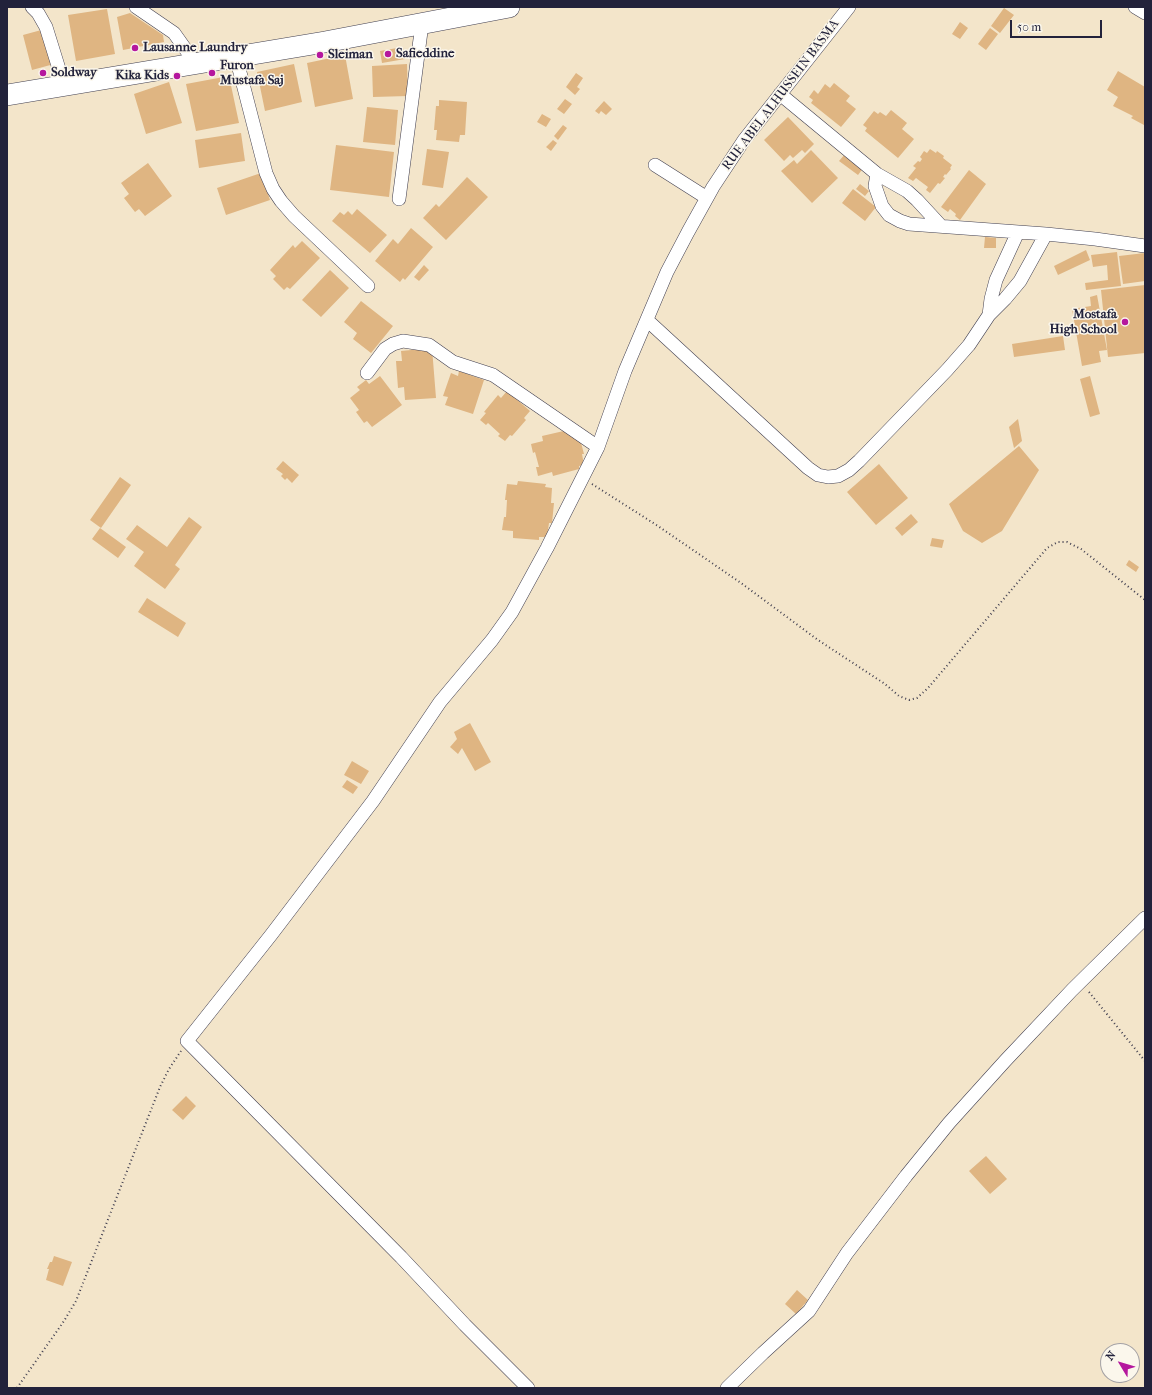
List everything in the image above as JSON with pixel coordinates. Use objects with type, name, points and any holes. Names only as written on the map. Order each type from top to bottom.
[{"type":"main road","points":[[7,95],[325,42],[509,7]]},
{"type":"street","points":[[32,7],[38,13],[46,27],[64,85]]},
{"type":"street","points":[[136,7],[174,34],[196,64]]},
{"type":"street","name":"RUE ABEL ALHUSSEIN BASMA","points":[[187,1042],[373,801],[440,702],[502,628],[526,588],[598,447],[625,371],[667,272],[688,232],[707,198],[744,140],[849,7]]},
{"type":"street","points":[[1135,7],[1145,13]]},
{"type":"street","points":[[399,199],[422,24]]},
{"type":"street","points":[[236,57],[266,173],[273,189],[294,216],[368,286]]},
{"type":"street","points":[[780,94],[877,174],[918,200],[941,226]]},
{"type":"street","points":[[656,165],[707,198]]},
{"type":"street","points":[[877,174],[875,186],[882,206],[889,215],[909,224],[1046,234],[1145,246]]},
{"type":"street","points":[[989,315],[996,280],[1018,232]]},
{"type":"street","points":[[647,320],[808,468],[818,475],[828,477],[838,476],[849,470],[859,461],[947,370],[969,345],[989,315],[1020,281],[1046,234]]},
{"type":"street","points":[[367,373],[385,349],[393,344],[403,341],[429,345],[453,362],[493,375],[598,447]]},
{"type":"street","points":[[727,1388],[809,1311],[847,1253],[906,1176],[945,1129],[1005,1061],[1080,982],[1145,918]]},
{"type":"street","points":[[187,1042],[401,1257],[465,1325],[528,1388]]},
{"type":"path","points":[[582,478],[658,526],[741,582],[818,640],[885,684],[899,696],[909,700],[917,698],[928,688],[1047,548],[1058,542],[1067,542],[1081,549],[1145,600]]},
{"type":"path","points":[[1080,982],[1145,1061]]},
{"type":"path","points":[[17,1388],[64,1321],[76,1301],[160,1088],[169,1069],[187,1042]]},
{"type":"building","points":[[1004,8],[1014,15],[1000,33],[991,26]]},
{"type":"building","points":[[107,9],[115,54],[76,61],[68,15]]},
{"type":"building","points":[[130,13],[163,35],[164,42],[123,50],[117,17]]},
{"type":"building","points":[[960,22],[968,28],[960,39],[952,34]]},
{"type":"building","points":[[990,28],[998,34],[986,50],[978,44]]},
{"type":"building","points":[[45,29],[54,64],[32,70],[23,35]]},
{"type":"building","points":[[403,47],[405,59],[382,63],[380,51]]},
{"type":"building","points":[[345,55],[353,99],[315,107],[307,63]]},
{"type":"building","points":[[294,64],[302,102],[265,111],[257,72]]},
{"type":"building","points":[[407,64],[408,96],[373,97],[372,66]]},
{"type":"building","points":[[1118,71],[1145,87],[1144,125],[1131,118],[1133,116],[1113,106],[1118,97],[1107,90]]},
{"type":"building","points":[[576,73],[583,78],[577,87],[580,89],[575,95],[566,87]]},
{"type":"building","points":[[229,76],[239,123],[196,131],[186,84]]},
{"type":"building","points":[[169,82],[182,123],[146,134],[134,94]]},
{"type":"building","points":[[834,83],[850,96],[846,101],[856,109],[841,127],[811,103],[813,100],[809,97],[814,90],[818,94],[825,84],[830,88]]},
{"type":"building","points":[[565,99],[572,104],[564,114],[557,109]]},
{"type":"building","points":[[439,100],[467,102],[465,135],[460,135],[459,142],[436,140],[437,130],[434,130],[436,106],[439,106]]},
{"type":"building","points":[[604,101],[612,109],[606,115],[601,111],[599,114],[595,111]]},
{"type":"building","points":[[367,107],[398,110],[395,145],[363,142]]},
{"type":"building","points":[[891,110],[907,123],[902,129],[914,139],[898,158],[865,131],[867,128],[863,125],[874,111],[878,114],[880,112],[886,116]]},
{"type":"building","points":[[542,114],[551,119],[546,127],[537,122]]},
{"type":"building","points":[[788,117],[814,144],[805,153],[802,150],[793,158],[790,155],[784,161],[764,140]]},
{"type":"building","points":[[563,125],[567,128],[558,140],[554,136]]},
{"type":"building","points":[[241,133],[245,161],[199,168],[195,140]]},
{"type":"building","points":[[553,140],[557,143],[551,151],[546,147]]},
{"type":"building","points":[[336,145],[394,152],[389,197],[330,190]]},
{"type":"building","points":[[427,149],[449,152],[443,188],[422,185]]},
{"type":"building","points":[[930,149],[936,153],[937,151],[944,156],[943,158],[952,165],[950,168],[951,169],[943,177],[945,178],[940,184],[938,183],[930,193],[926,190],[928,187],[916,178],[913,181],[908,178],[916,168],[913,166],[922,159],[920,157],[924,151],[927,153]]},
{"type":"building","points":[[811,150],[838,178],[812,203],[781,171],[794,160],[797,164]]},
{"type":"building","points":[[846,153],[864,167],[858,175],[839,161]]},
{"type":"building","points":[[148,163],[172,196],[145,216],[139,209],[135,212],[124,198],[129,194],[121,183]]},
{"type":"building","points":[[969,170],[986,184],[960,220],[950,209],[948,212],[941,207]]},
{"type":"building","points":[[261,173],[270,200],[226,215],[217,188]]},
{"type":"building","points":[[467,177],[488,197],[446,240],[423,218],[436,204],[439,207]]},
{"type":"building","points":[[860,184],[869,191],[865,196],[856,189]]},
{"type":"building","points":[[853,189],[876,207],[865,221],[842,203]]},
{"type":"building","points":[[357,209],[387,235],[370,253],[332,221],[340,212],[344,215],[348,211],[352,215]]},
{"type":"building","points":[[411,228],[433,247],[405,280],[403,278],[400,282],[375,261],[393,239],[398,244]]},
{"type":"building","points":[[985,237],[996,238],[996,248],[984,248]]},
{"type":"building","points":[[302,241],[320,258],[290,289],[287,287],[284,290],[273,279],[276,276],[270,270],[293,245],[295,248]]},
{"type":"building","points":[[1086,250],[1090,260],[1058,275],[1054,266]]},
{"type":"building","points":[[1117,252],[1121,286],[1086,290],[1085,283],[1108,280],[1107,265],[1093,267],[1091,255]]},
{"type":"building","points":[[1145,253],[1145,281],[1123,284],[1119,256]]},
{"type":"building","points":[[424,265],[429,270],[419,281],[414,277]]},
{"type":"building","points":[[330,270],[349,288],[321,317],[302,300]]},
{"type":"building","name":"Mostafa High School","points":[[1145,285],[1145,353],[1108,357],[1101,290]]},
{"type":"building","points":[[1097,295],[1107,350],[1099,351],[1101,362],[1082,366],[1072,309],[1091,306],[1090,297]]},
{"type":"building","points":[[361,301],[393,326],[371,353],[353,339],[357,333],[344,322]]},
{"type":"building","points":[[1063,336],[1065,350],[1014,357],[1012,344]]},
{"type":"building","points":[[432,348],[436,398],[405,400],[404,387],[398,388],[396,361],[402,361],[401,351]]},
{"type":"building","points":[[459,371],[484,380],[473,414],[445,405],[448,397],[443,396],[451,373],[458,376]]},
{"type":"building","points":[[380,376],[402,405],[372,427],[367,421],[364,423],[356,412],[359,410],[350,398],[360,390],[357,387],[366,380],[369,384]]},
{"type":"building","points":[[1090,376],[1100,414],[1090,417],[1080,379]]},
{"type":"building","points":[[507,391],[530,411],[524,418],[526,420],[512,436],[510,435],[505,441],[498,436],[500,434],[488,423],[486,425],[480,420],[486,413],[484,412],[498,395],[501,398]]},
{"type":"building","points":[[1018,419],[1022,441],[1014,448],[1009,427]]},
{"type":"building","points":[[568,430],[580,439],[584,454],[582,454],[584,465],[579,466],[579,469],[553,476],[552,472],[538,476],[536,467],[539,467],[531,444],[543,441],[542,436]]},
{"type":"building","points":[[1019,446],[1039,470],[1002,531],[982,543],[963,531],[949,504]]},
{"type":"building","points":[[283,461],[299,475],[292,483],[287,478],[285,480],[281,476],[283,474],[276,469]]},
{"type":"building","points":[[879,464],[908,498],[876,525],[847,492]]},
{"type":"building","points":[[120,477],[131,485],[101,528],[90,520]]},
{"type":"building","points":[[518,481],[546,484],[545,487],[552,488],[551,503],[554,503],[552,523],[549,523],[547,537],[539,537],[539,540],[513,538],[513,531],[502,530],[504,517],[506,517],[507,500],[505,500],[507,484],[517,485]]},
{"type":"building","points":[[911,514],[918,522],[902,536],[895,528]]},
{"type":"building","points":[[189,517],[202,527],[175,565],[180,569],[165,589],[134,566],[144,552],[126,539],[137,525],[167,547]]},
{"type":"building","points":[[100,528],[126,547],[118,558],[92,539]]},
{"type":"building","points":[[932,538],[944,540],[942,548],[930,546]]},
{"type":"building","points":[[1129,560],[1139,567],[1136,572],[1126,565]]},
{"type":"building","points":[[147,598],[186,623],[178,637],[138,612]]},
{"type":"building","points":[[470,723],[491,762],[475,771],[462,748],[458,754],[450,747],[457,739],[454,732]]},
{"type":"building","points":[[352,761],[369,771],[361,784],[344,775]]},
{"type":"building","points":[[347,780],[358,787],[353,794],[342,787]]},
{"type":"building","points":[[186,1096],[196,1106],[183,1120],[172,1110]]},
{"type":"building","points":[[986,1156],[1007,1179],[990,1194],[969,1171]]},
{"type":"building","points":[[54,1256],[72,1262],[63,1286],[46,1280],[49,1269],[47,1269]]},
{"type":"building","points":[[797,1290],[808,1300],[796,1314],[785,1304]]},
{"type":"place","name":"Lausanne Laundry","points":[[135,48]]},
{"type":"place","name":"Safieddine","points":[[388,54]]},
{"type":"place","name":"Sleiman","points":[[320,55]]},
{"type":"place","name":"Soldway","points":[[43,73]]},
{"type":"place","name":"Furon Mustafa Saj","points":[[212,73]]},
{"type":"place","name":"Kika Kids","points":[[177,76]]},
{"type":"place","name":"Mostafa High School","points":[[1125,322]]}]
